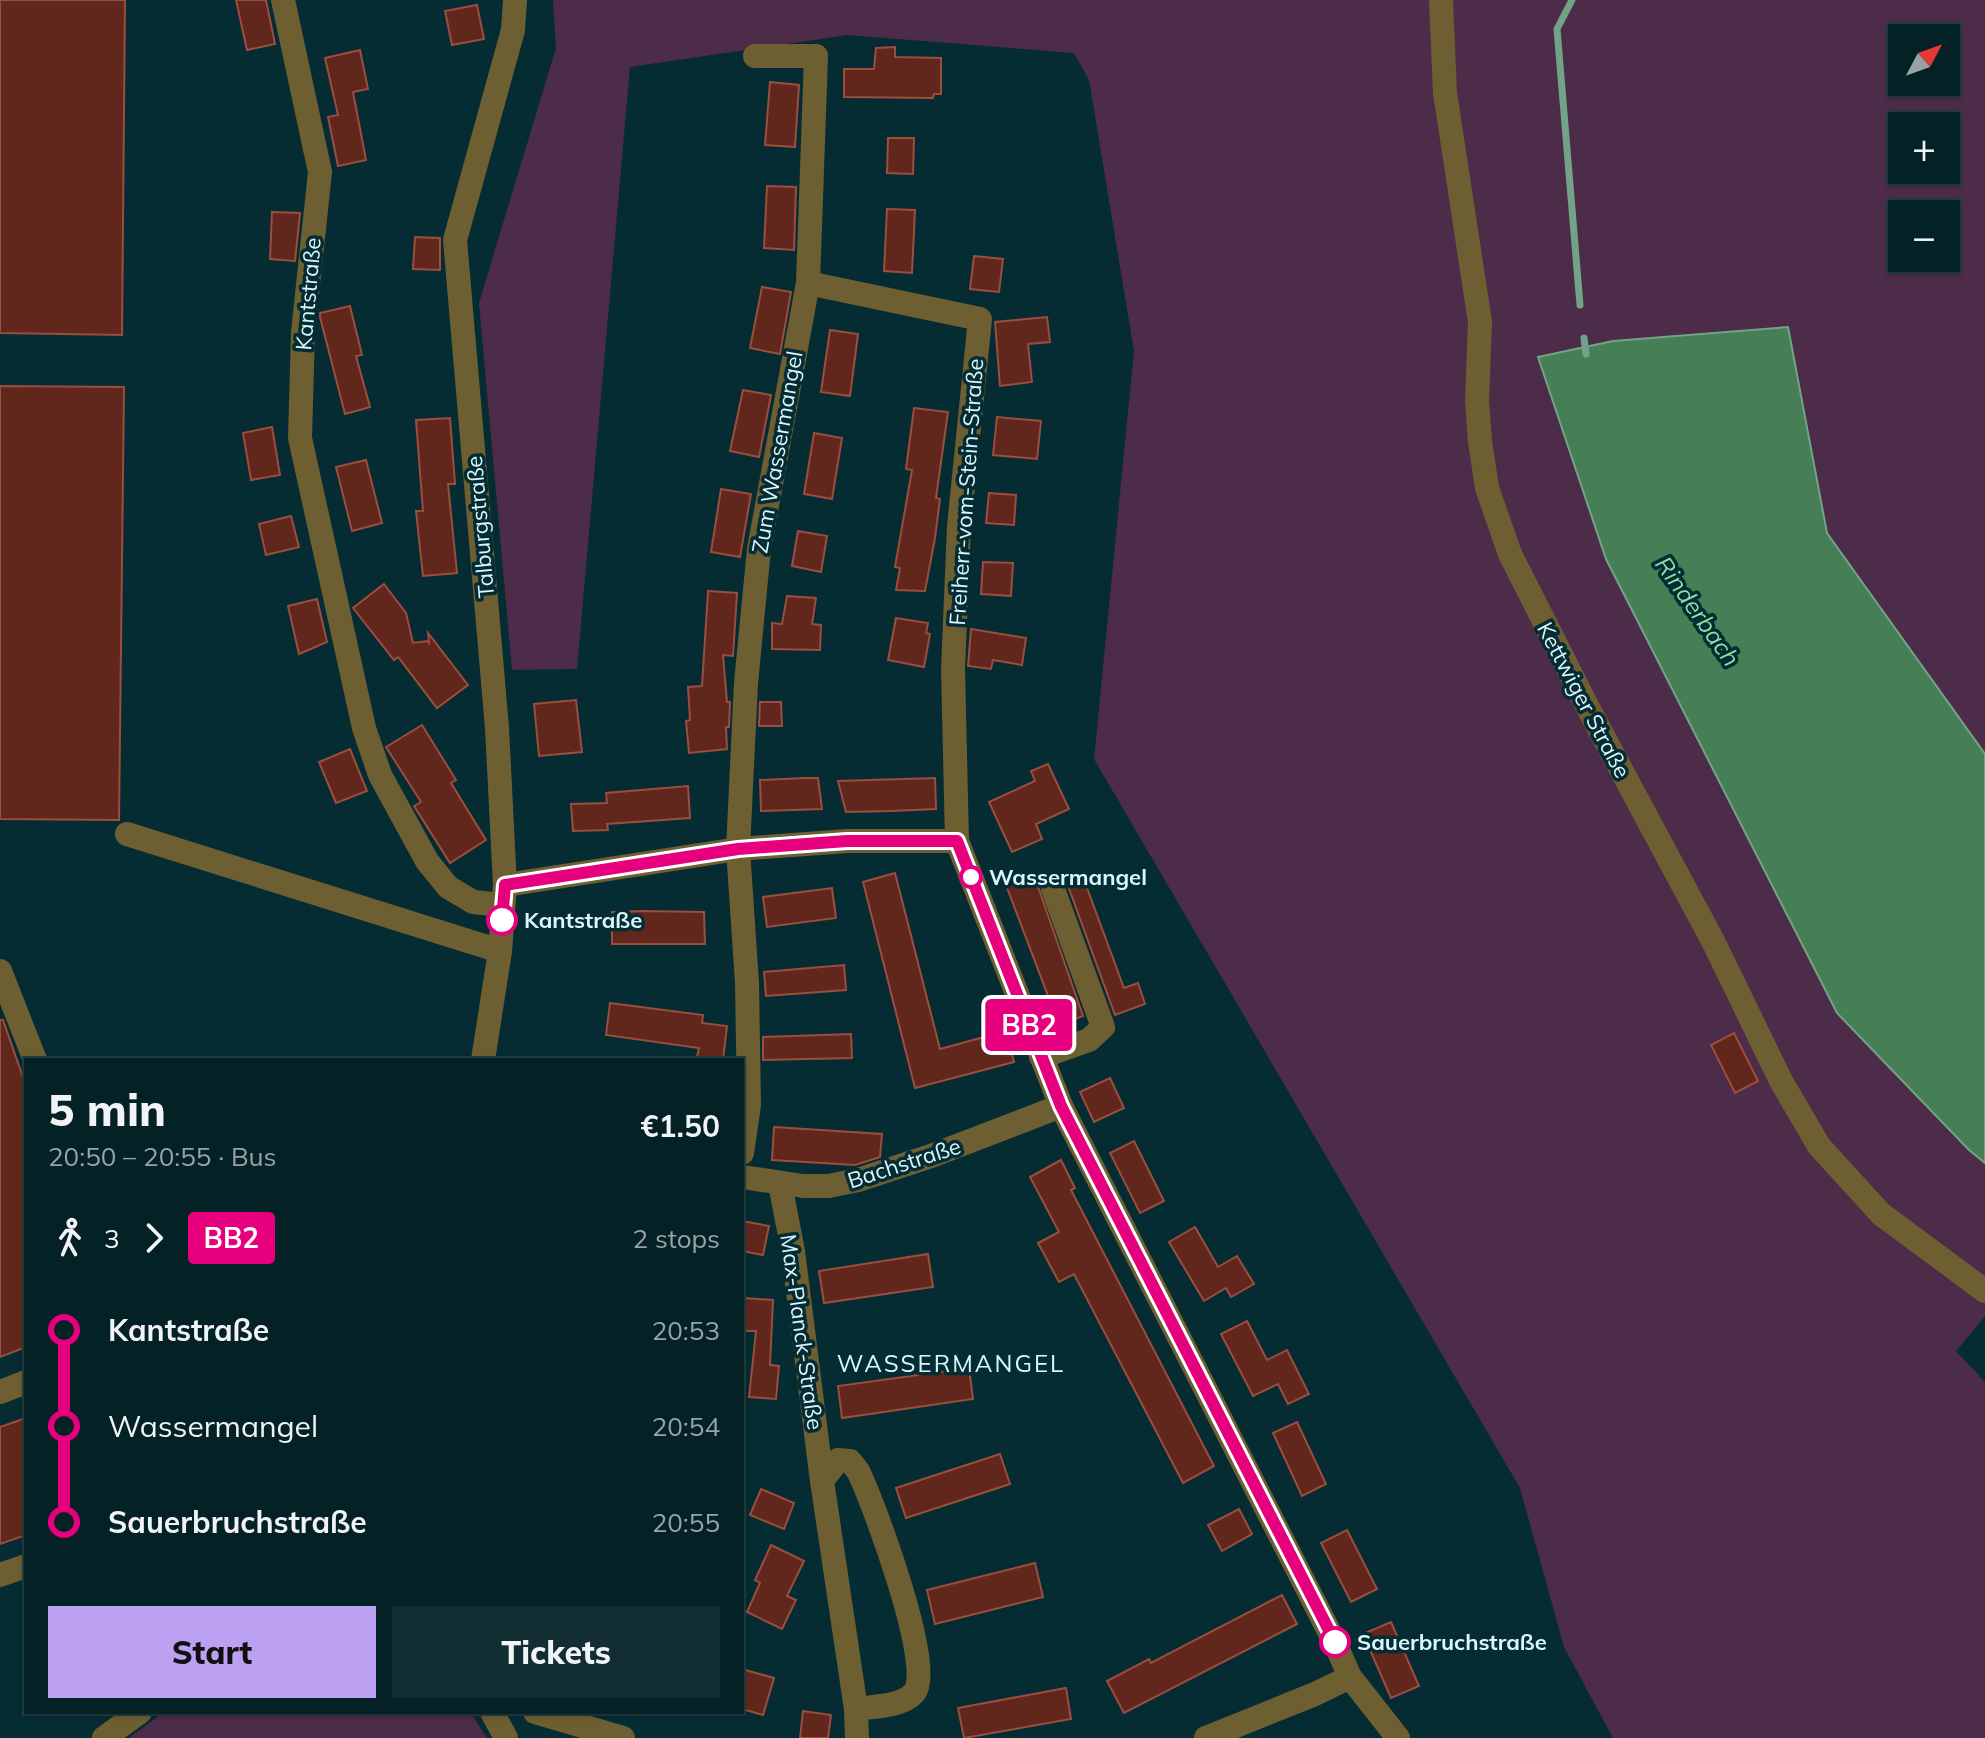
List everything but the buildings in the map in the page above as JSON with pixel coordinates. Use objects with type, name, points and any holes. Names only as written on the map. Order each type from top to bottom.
[{"type":"street","name":"Kantstraße","points":[[283,0],[320,172],[303,332],[300,438],[364,728],[380,775],[427,861],[448,887],[473,902],[504,895]]},
{"type":"street","name":"Talburgstraße","points":[[483,1058],[500,951],[504,895],[497,728],[455,240],[513,30],[515,0]]},
{"type":"street","name":"Kettwiger Straße","points":[[1441,0],[1445,93],[1480,322],[1477,401],[1480,441],[1487,488],[1510,554],[1587,706],[1714,943],[1781,1081],[1819,1146],[1881,1214],[1985,1291]]},
{"type":"street","name":"Zum Wassermangel","points":[[744,1139],[749,1105],[747,983],[738,849],[746,683],[759,549],[808,283],[816,56],[755,56]]},
{"type":"street","name":"Freiherr-vom-Stein-Straße","points":[[808,283],[980,319],[959,526],[953,669],[957,841]]},
{"type":"street","points":[[127,834],[500,951]]},
{"type":"street","points":[[504,895],[738,849],[847,841],[957,841],[1061,1106],[1350,1677],[1398,1738]]},
{"type":"street","points":[[1041,1057],[1089,1040],[1103,1027],[1053,889]]},
{"type":"street","points":[[0,971],[34,1058]]},
{"type":"street","name":"Bachstraße","points":[[744,1177],[780,1184],[829,1186],[858,1180],[931,1156],[1061,1106]]},
{"type":"street","name":"Max-Planck-Straße","points":[[780,1184],[793,1251],[822,1481],[856,1709],[857,1738]]},
{"type":"street","points":[[0,1392],[24,1383]]},
{"type":"street","points":[[822,1481],[838,1460],[850,1461],[858,1471],[894,1561],[920,1663],[920,1682],[915,1692],[902,1701],[856,1709]]},
{"type":"street","points":[[0,1575],[24,1567]]},
{"type":"street","points":[[1206,1738],[1350,1677]]},
{"type":"street","points":[[104,1738],[137,1714]]},
{"type":"street","points":[[493,1714],[506,1738]]},
{"type":"street","points":[[542,1714],[623,1738]]},
{"type":"shaded area","points":[[553,0],[1985,0],[1985,754],[1827,533],[1788,327],[1613,341],[1538,357],[1606,559],[1708,759],[1969,1150],[1985,1163],[1985,1316],[1956,1351],[1985,1382],[1985,1738],[1613,1738],[1564,1647],[1520,1488],[1094,759],[1134,351],[1089,80],[1074,53],[848,35],[630,67],[577,669],[512,670],[479,303],[556,48]]},
{"type":"shaded area","points":[[161,1714],[471,1714],[487,1738],[129,1738]]},
{"type":"water","points":[[1788,327],[1827,533],[1985,754],[1985,1163],[1837,1013],[1606,559],[1538,357],[1613,341]]},
{"type":"waterway","name":"Rinderbach","points":[[1572,0],[1557,29],[1580,305]]},
{"type":"waterway","name":"Rinderbach","points":[[1584,338],[1586,354]]},
{"type":"bus line","name":"BB2","points":[[502,920],[505,885],[738,849],[847,841],[957,841],[1061,1106],[1335,1642]]},
{"type":"place","name":"Wassermangel","points":[[971,877]]},
{"type":"place","name":"Kantstraße","points":[[502,920]]},
{"type":"place","name":"Sauerbruchstraße","points":[[1335,1642]]},
{"type":"district","name":"WASSERMANGEL","points":[[951,1363]]}]
